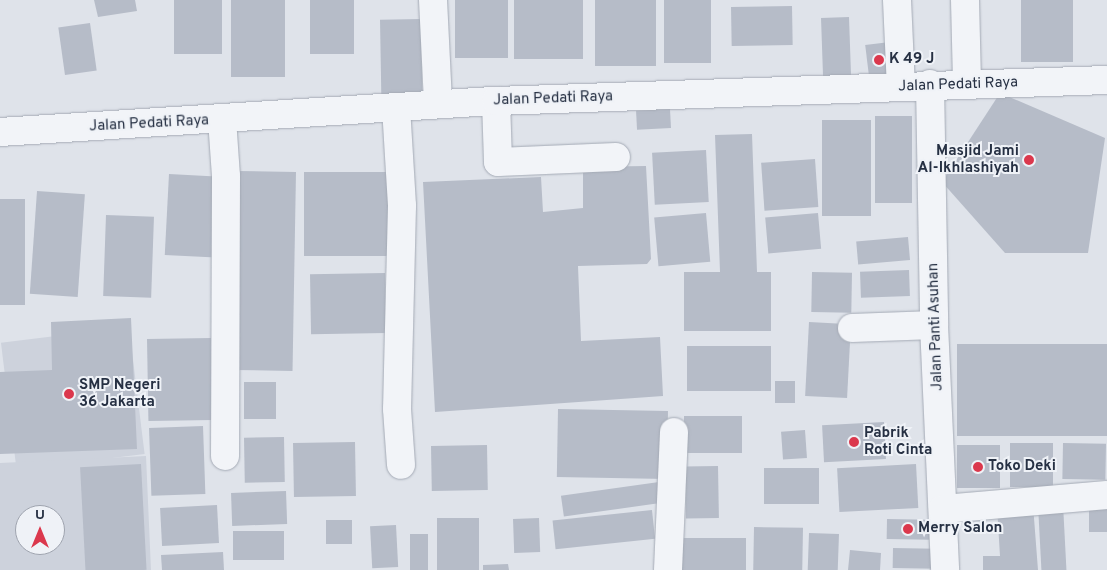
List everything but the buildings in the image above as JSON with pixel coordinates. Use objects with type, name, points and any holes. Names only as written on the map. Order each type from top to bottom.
[{"type":"street","points":[[433,0],[438,104]]},
{"type":"street","points":[[897,0],[901,87]]},
{"type":"street","points":[[965,0],[967,84]]},
{"type":"street","name":"Jalan Pedati Raya","points":[[0,132],[496,100],[901,87],[930,84],[1107,80]]},
{"type":"street","name":"Jalan Panti Asuhan","points":[[930,84],[934,325],[945,570]]},
{"type":"street","points":[[496,100],[498,162],[616,157]]},
{"type":"street","points":[[396,106],[402,206],[397,409],[401,465]]},
{"type":"street","points":[[222,119],[226,176],[225,456]]},
{"type":"street","points":[[852,328],[934,325]]},
{"type":"street","points":[[668,570],[674,432]]},
{"type":"street","points":[[943,509],[1107,495]]},
{"type":"shaded area","name":"SMP Negeri 36 Jakarta","points":[[129,327],[145,454],[17,470],[1,343]]},
{"type":"shaded area","points":[[146,456],[151,570],[0,570],[0,463]]},
{"type":"place","name":"K 49 J","points":[[879,60]]},
{"type":"place","name":"Masjid Jami Al-Ikhlashiyah","points":[[1029,160]]},
{"type":"place","name":"SMP Negeri 36 Jakarta","points":[[69,394]]},
{"type":"place","name":"Pabrik Roti Cinta","points":[[854,442]]},
{"type":"place","name":"Toko Deki","points":[[978,467]]},
{"type":"place","name":"Merry Salon","points":[[908,529]]}]
